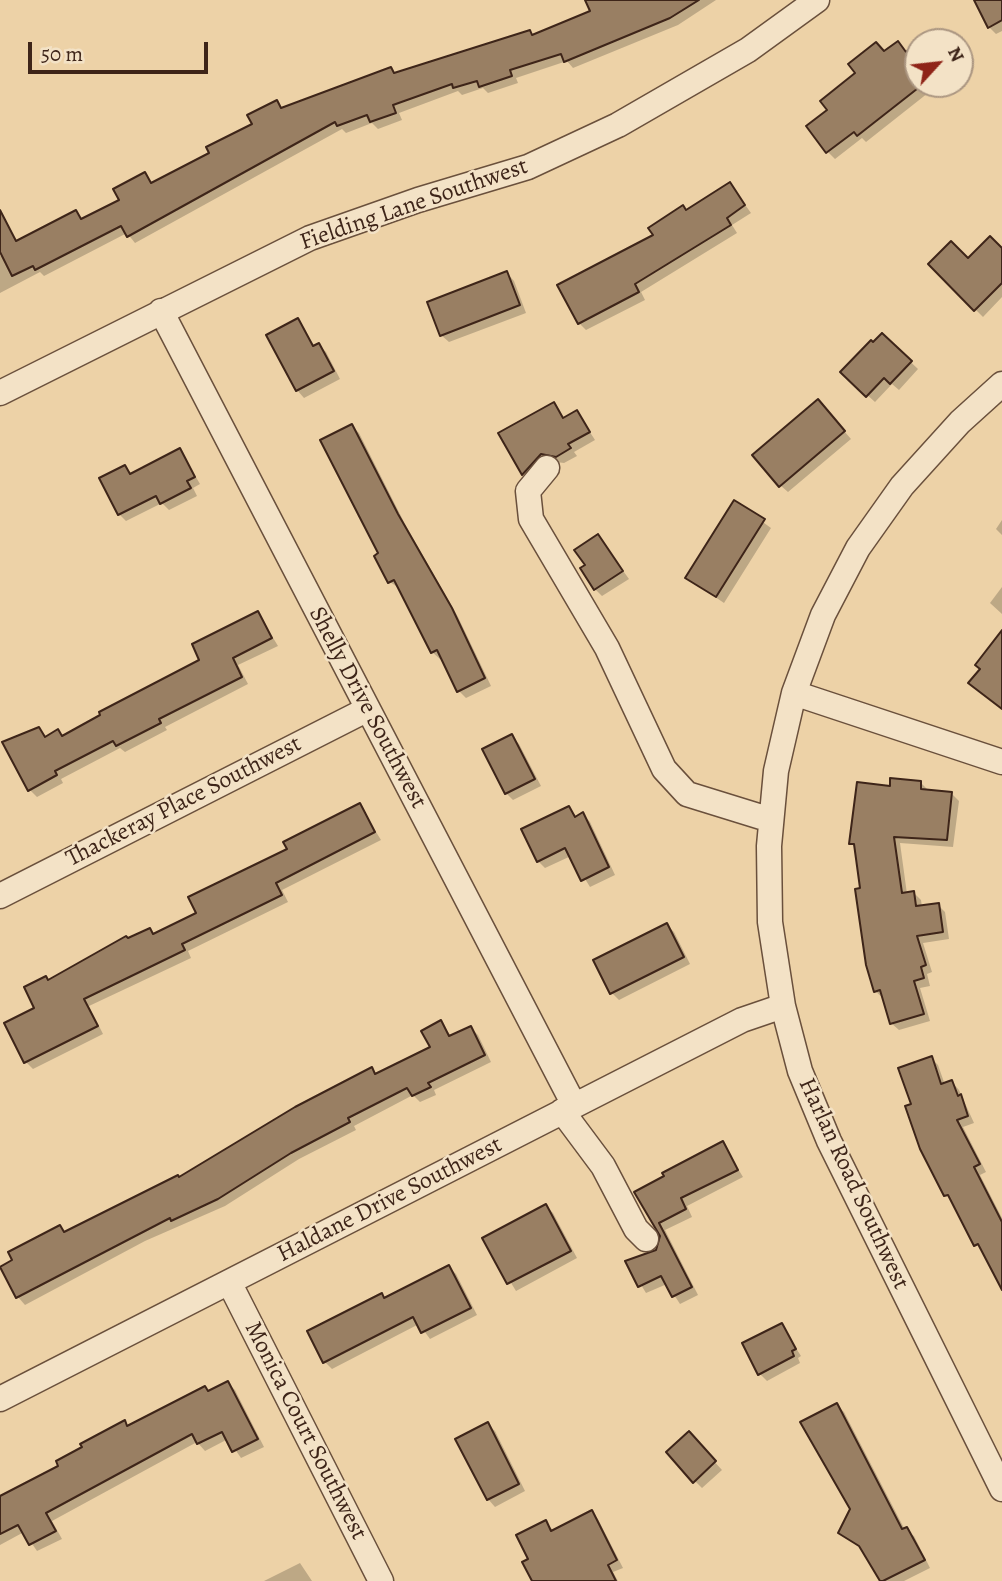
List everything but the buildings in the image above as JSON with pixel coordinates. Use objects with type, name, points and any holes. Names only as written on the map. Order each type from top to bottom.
[{"type":"street","name":"Fielding Lane Southwest","points":[[0,393],[310,238],[418,200],[528,167],[618,125],[748,50],[817,0]]},
{"type":"street","name":"Shelly Drive Southwest","points":[[160,311],[368,709],[568,1108],[636,1229],[646,1239]]},
{"type":"street","name":"Harlan Road Southwest","points":[[1002,384],[960,422],[902,486],[858,548],[823,615],[794,693],[776,771],[771,820],[770,922],[783,1006],[800,1070],[828,1141],[1002,1489]]},
{"type":"street","points":[[547,468],[528,491],[531,519],[607,648],[664,769],[687,794],[771,820]]},
{"type":"street","points":[[794,693],[1002,762]]},
{"type":"street","name":"Thackeray Place Southwest","points":[[0,896],[368,709]]},
{"type":"street","name":"Haldane Drive Southwest","points":[[0,1399],[742,1020],[783,1006]]},
{"type":"street","name":"Monica Court Southwest","points":[[229,1282],[381,1581]]}]
